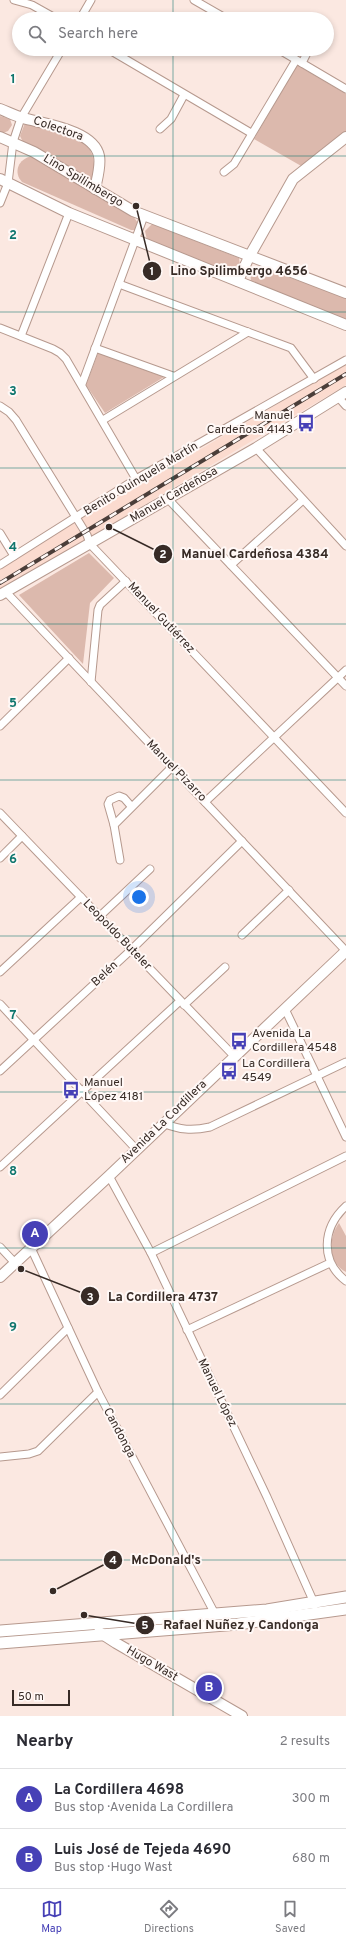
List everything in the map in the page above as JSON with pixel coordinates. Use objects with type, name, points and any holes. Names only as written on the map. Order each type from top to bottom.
[{"type":"main road","name":"Colectora","points":[[0,109],[21,118],[59,127],[87,139],[99,155],[100,162],[95,189]]},
{"type":"main road","name":"Lino Spilimbergo","points":[[0,137],[34,152],[95,189],[144,216],[346,293]]},
{"type":"main road","points":[[238,281],[249,257],[293,180],[346,137]]},
{"type":"main road","points":[[4,181],[69,213],[346,325]]},
{"type":"main road","name":"Manuel Cardeñosa","points":[[3,594],[256,448],[342,395]]},
{"type":"main road","name":"Avenida La Cordillera","points":[[0,1277],[109,1176],[163,1123],[346,951]]},
{"type":"main road","points":[[0,1643],[255,1622],[316,1608],[346,1597]]},
{"type":"main road","points":[[0,1631],[267,1610],[316,1608],[346,1609]]},
{"type":"main road","name":"Hugo Wast","points":[[88,1624],[103,1635],[242,1716]]},
{"type":"street","points":[[14,0],[32,5],[44,12]]},
{"type":"street","points":[[84,12],[91,0]]},
{"type":"street","points":[[194,0],[215,12]]},
{"type":"street","points":[[0,203],[13,142],[21,118],[58,56]]},
{"type":"street","points":[[120,56],[251,133]]},
{"type":"street","points":[[290,56],[346,89]]},
{"type":"street","points":[[224,172],[234,164],[251,133],[303,56]]},
{"type":"street","points":[[160,129],[171,119],[184,95]]},
{"type":"street","points":[[21,336],[69,213]]},
{"type":"street","points":[[82,384],[144,216]]},
{"type":"street","points":[[119,284],[291,348],[314,379]]},
{"type":"street","points":[[0,328],[60,353],[82,384],[136,479]]},
{"type":"street","points":[[103,420],[173,376],[248,332]]},
{"type":"street","points":[[95,348],[173,376]]},
{"type":"street","name":"Benito Quinquela Martín","points":[[0,565],[136,479],[346,360]]},
{"type":"street","points":[[342,395],[346,406]]},
{"type":"street","name":"Manuel Gutiérrez","points":[[0,406],[9,412],[16,420],[76,518],[90,544],[346,813]]},
{"type":"street","points":[[256,448],[346,546]]},
{"type":"street","points":[[168,499],[346,686]]},
{"type":"street","points":[[231,565],[303,500]]},
{"type":"street","points":[[0,533],[14,556]]},
{"type":"street","points":[[91,682],[98,610],[100,605],[126,581]]},
{"type":"street","name":"Manuel Pizarro","points":[[3,594],[69,658],[346,951]]},
{"type":"street","points":[[0,726],[69,658]]},
{"type":"street","points":[[205,802],[346,670]]},
{"type":"street","points":[[114,824],[172,767]]},
{"type":"street","points":[[120,860],[114,824],[108,804],[114,797],[119,796],[124,798],[131,806]]},
{"type":"street","name":"Leopoldo Buteler","points":[[0,813],[234,1056]]},
{"type":"street","points":[[0,858],[22,836]]},
{"type":"street","name":"Belén","points":[[0,1071],[131,950],[242,841]]},
{"type":"street","points":[[100,916],[150,869]]},
{"type":"street","points":[[242,935],[289,890]]},
{"type":"street","points":[[0,972],[81,897]]},
{"type":"street","points":[[0,1167],[182,1003],[225,967]]},
{"type":"street","points":[[0,1004],[136,1149]]},
{"type":"street","points":[[285,1009],[346,1137]]},
{"type":"street","points":[[163,1123],[180,1130],[195,1130],[210,1127],[346,1062]]},
{"type":"street","points":[[151,1253],[346,1156]]},
{"type":"street","name":"Manuel López","points":[[109,1176],[151,1253],[267,1497],[316,1608]]},
{"type":"street","points":[[346,1206],[337,1216],[328,1233],[326,1247],[330,1264],[334,1271],[346,1281]]},
{"type":"street","points":[[0,1247],[15,1263]]},
{"type":"street","name":"Candonga","points":[[31,1248],[98,1392],[215,1614]]},
{"type":"street","points":[[187,1330],[330,1264]]},
{"type":"street","points":[[0,1395],[68,1328]]},
{"type":"street","points":[[0,1457],[29,1454],[38,1450],[98,1392]]},
{"type":"shaded area","points":[[297,65],[346,94],[346,131],[303,167],[254,139]]},
{"type":"shaded area","points":[[0,116],[10,119],[12,125],[8,131],[3,133],[0,132]]},
{"type":"shaded area","points":[[25,123],[57,129],[68,133],[86,145],[92,154],[94,164],[94,174],[91,179],[88,179],[23,142],[20,136]]},
{"type":"shaded area","points":[[32,156],[133,216],[138,223],[136,230],[131,230],[22,182],[18,174],[18,166],[23,160]]},
{"type":"shaded area","points":[[152,224],[239,258],[240,266],[232,273],[147,240],[145,231]]},
{"type":"shaded area","points":[[256,266],[346,297],[346,320],[251,281],[250,272]]},
{"type":"shaded area","points":[[98,353],[164,377],[105,413],[86,385]]},
{"type":"shaded area","points":[[346,364],[346,385],[92,536],[81,519]]},
{"type":"shaded area","points":[[74,523],[85,540],[0,591],[0,569]]},
{"type":"shaded area","points":[[89,553],[114,578],[90,603],[83,664],[19,595]]},
{"type":"shaded area","points":[[339,1223],[346,1236],[346,1272],[336,1263],[332,1250],[333,1236]]},
{"type":"railway","points":[[0,583],[346,374]]},
{"type":"place","name":"Lino Spilimbergo 4656","points":[[136,206]]},
{"type":"place","name":"Manuel Cardeñosa 4143","points":[[306,423]]},
{"type":"place","name":"Manuel Cardeñosa 4384","points":[[109,527]]},
{"type":"place","name":"Avenida La Cordillera 4548","points":[[239,1041]]},
{"type":"place","name":"La Cordillera 4549","points":[[229,1071]]},
{"type":"place","name":"Manuel López 4181","points":[[71,1090]]},
{"type":"place","name":"La Cordillera 4698","points":[[35,1234]]},
{"type":"place","name":"La Cordillera 4737","points":[[21,1269]]},
{"type":"place","name":"McDonald's","points":[[53,1591]]},
{"type":"place","name":"Rafael Nuñez y Candonga","points":[[84,1615]]},
{"type":"place","name":"Luis José de Tejeda 4690","points":[[209,1688]]}]
